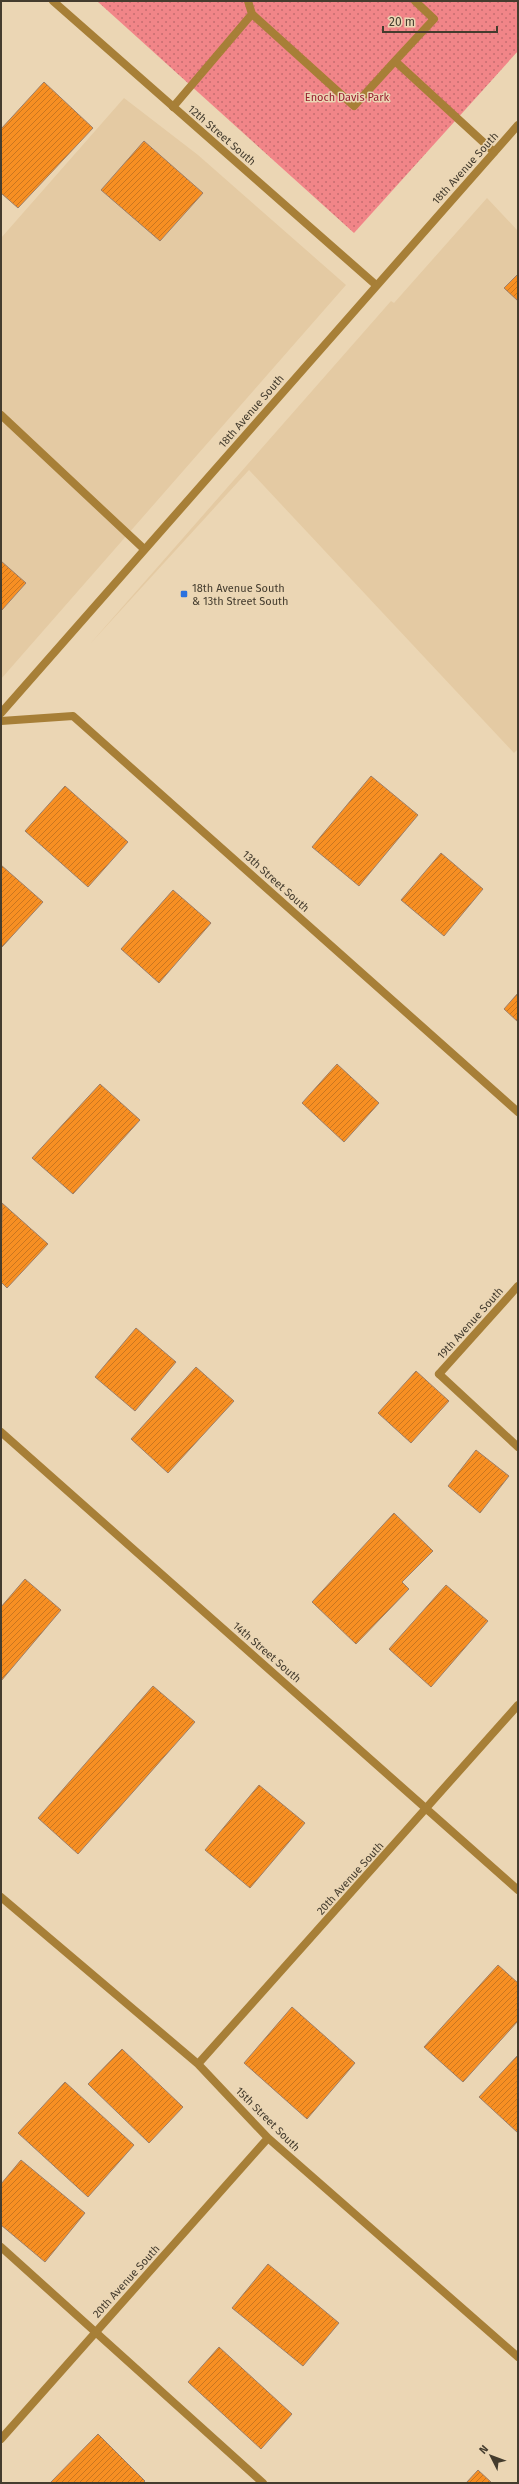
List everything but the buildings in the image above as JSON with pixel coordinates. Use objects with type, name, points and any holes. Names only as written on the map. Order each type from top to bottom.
[{"type":"street","name":"12th Street South","points":[[53,1],[376,285]]},
{"type":"street","points":[[248,1],[252,14],[354,106],[434,19],[415,1]]},
{"type":"street","points":[[173,107],[252,14]]},
{"type":"street","points":[[395,61],[494,152]]},
{"type":"street","name":"18th Avenue South","points":[[1,713],[518,125]]},
{"type":"street","points":[[1,415],[144,549]]},
{"type":"street","name":"13th Street South","points":[[1,721],[73,716],[518,1112]]},
{"type":"street","name":"19th Avenue South","points":[[518,1286],[439,1374],[518,1447]]},
{"type":"street","name":"14th Street South","points":[[1,1432],[518,1890]]},
{"type":"street","name":"20th Avenue South","points":[[198,2064],[518,1705]]},
{"type":"street","name":"15th Street South","points":[[1,1897],[198,2064],[268,2138],[518,2357]]},
{"type":"street","name":"20th Avenue South","points":[[1,2439],[268,2138]]},
{"type":"street","points":[[1,2247],[263,2483]]},
{"type":"shaded area","points":[[124,98],[198,155],[346,285],[1,679],[1,238]]},
{"type":"shaded area","points":[[487,198],[518,231],[518,749],[514,753],[249,470],[90,644],[391,301],[394,303]]},
{"type":"green space","name":"Enoch Davis Park","points":[[97,1],[518,1],[518,51],[354,233]]},
{"type":"place","name":"18th Avenue South & 13th Street South","points":[[184,594]]}]
